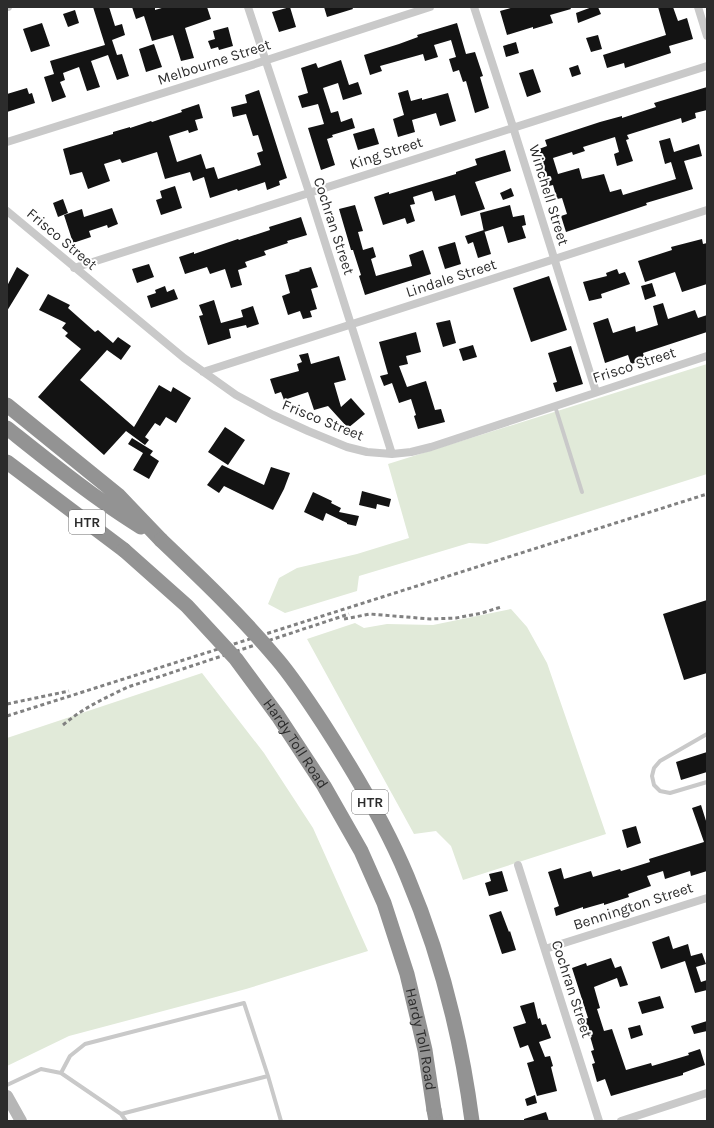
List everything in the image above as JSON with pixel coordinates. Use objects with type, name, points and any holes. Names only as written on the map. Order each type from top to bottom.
[{"type":"highway","points":[[7,405],[118,495],[161,540]]},
{"type":"highway","points":[[7,428],[109,507],[161,540]]},
{"type":"highway","name":"Hardy Toll Road","points":[[7,462],[124,550],[187,606],[236,658],[278,716],[316,775],[361,852],[384,903],[407,974],[425,1050],[436,1121]]},
{"type":"highway","name":"HTR","points":[[161,540],[239,616],[278,660],[303,694],[349,764],[390,839],[408,876],[427,928],[450,1001],[472,1121]]},
{"type":"main road","points":[[7,1096],[21,1121]]},
{"type":"street","name":"Cochran Street","points":[[248,7],[309,192],[392,454]]},
{"type":"street","name":"Melbourne Street","points":[[7,142],[430,7]]},
{"type":"street","name":"Winchell Street","points":[[474,7],[596,392]]},
{"type":"street","points":[[698,7],[707,36]]},
{"type":"street","name":"King Street","points":[[74,268],[707,66]]},
{"type":"street","name":"Lindale Street","points":[[203,372],[707,210]]},
{"type":"street","name":"Frisco Street","points":[[7,211],[74,268],[203,372],[236,395],[273,415],[308,431],[347,447],[367,452],[392,454],[411,452],[430,447],[707,356]]},
{"type":"street","name":"Cochran Street","points":[[518,865],[599,1121]]},
{"type":"street","name":"Bennington Street","points":[[545,949],[707,898]]},
{"type":"street","points":[[621,1121],[707,1093]]},
{"type":"lane","points":[[555,406],[582,492]]},
{"type":"lane","points":[[707,734],[660,761],[654,768],[652,776],[654,785],[660,791],[670,793],[707,782]]},
{"type":"lane","points":[[61,1073],[70,1056],[85,1044],[244,1003],[281,1121]]},
{"type":"lane","points":[[7,1085],[41,1069],[61,1073],[121,1114],[126,1121]]},
{"type":"lane","points":[[121,1114],[268,1076]]},
{"type":"green space","points":[[707,364],[707,474],[487,544],[469,543],[359,576],[357,591],[285,613],[268,604],[279,578],[297,568],[357,554],[409,538],[388,464]]},
{"type":"green space","points":[[511,609],[527,627],[547,663],[606,834],[463,880],[451,846],[436,831],[414,834],[307,639],[355,623],[364,628],[387,624],[433,625]]},
{"type":"green space","points":[[202,673],[264,753],[313,828],[368,951],[246,989],[69,1036],[7,1066],[7,738]]},
{"type":"building","points":[[93,7],[109,7],[115,26],[122,24],[125,35],[112,40],[117,55],[122,54],[129,76],[117,80],[108,55],[91,61],[100,87],[87,91],[79,67],[63,73],[65,80],[60,82],[66,97],[52,102],[44,77],[54,74],[50,61],[105,45]]},
{"type":"building","points":[[132,7],[155,7],[155,10],[165,7],[207,7],[211,19],[185,28],[194,58],[181,61],[173,35],[152,41],[144,16],[136,19]]},
{"type":"building","points":[[290,7],[296,27],[279,32],[272,12]]},
{"type":"building","points":[[324,7],[352,7],[353,9],[327,17]]},
{"type":"building","points":[[514,7],[570,7],[571,9],[550,15],[553,23],[507,35],[500,11]]},
{"type":"building","points":[[592,7],[598,7],[601,14],[578,23],[576,13]]},
{"type":"building","points":[[658,7],[673,7],[678,21],[687,18],[693,39],[669,46],[671,53],[625,68],[624,63],[607,68],[603,55],[666,35]]},
{"type":"building","points":[[75,10],[79,23],[68,27],[63,14]]},
{"type":"building","points":[[42,23],[50,46],[31,52],[23,29]]},
{"type":"building","points":[[457,23],[466,54],[475,52],[483,76],[480,77],[489,108],[475,113],[466,81],[463,82],[459,70],[453,72],[449,59],[456,57],[451,40],[434,45],[438,57],[425,61],[423,54],[380,66],[382,71],[370,75],[364,55],[418,37],[417,35]]},
{"type":"building","points":[[228,27],[233,46],[219,50],[218,47],[211,49],[208,41],[215,39],[213,31]]},
{"type":"building","points":[[598,35],[602,49],[591,52],[586,38]]},
{"type":"building","points":[[516,42],[519,53],[506,57],[503,46]]},
{"type":"building","points":[[154,44],[162,67],[146,72],[139,49]]},
{"type":"building","points":[[341,60],[349,85],[358,82],[362,94],[343,100],[338,83],[323,88],[331,113],[338,111],[341,122],[352,118],[355,128],[332,135],[333,137],[327,139],[335,165],[321,170],[308,128],[324,124],[318,104],[302,108],[298,96],[308,93],[301,68],[316,63],[318,68]]},
{"type":"building","points":[[578,65],[581,74],[572,77],[569,68]]},
{"type":"building","points":[[533,69],[541,92],[527,97],[519,73]]},
{"type":"building","points":[[707,87],[707,110],[695,113],[696,118],[682,123],[681,118],[627,135],[629,139],[626,140],[633,161],[617,166],[614,154],[619,152],[615,137],[583,147],[585,151],[573,155],[572,152],[553,158],[558,174],[579,168],[582,179],[604,174],[610,192],[621,189],[623,195],[676,179],[671,162],[665,164],[659,141],[670,138],[674,152],[699,144],[702,156],[684,161],[693,189],[646,203],[647,205],[566,232],[561,216],[567,214],[562,198],[557,199],[553,185],[549,186],[539,149],[547,146],[545,140],[600,122],[622,116],[622,118],[656,107],[654,103]]},
{"type":"building","points":[[27,88],[29,94],[32,93],[35,103],[7,112],[7,94]]},
{"type":"building","points":[[259,90],[287,178],[279,181],[280,185],[267,190],[265,182],[210,198],[204,177],[193,181],[190,172],[165,179],[157,152],[122,163],[120,159],[104,164],[110,181],[88,189],[82,172],[70,175],[63,149],[113,134],[113,132],[151,121],[152,122],[182,112],[181,110],[199,104],[203,118],[195,120],[198,130],[189,133],[188,130],[169,136],[177,162],[201,154],[206,169],[214,167],[218,179],[261,165],[257,153],[263,151],[258,135],[253,136],[246,114],[233,117],[231,107],[247,103],[245,95]]},
{"type":"building","points":[[408,90],[411,101],[422,98],[422,100],[448,93],[456,121],[440,126],[436,113],[412,120],[415,132],[398,137],[393,119],[404,115],[398,93]]},
{"type":"building","points":[[374,128],[379,144],[358,150],[353,134]]},
{"type":"building","points":[[505,150],[511,171],[475,182],[485,209],[461,216],[455,195],[435,201],[432,191],[413,197],[415,204],[410,205],[415,221],[407,224],[405,218],[383,225],[374,197],[456,174],[456,172],[477,165],[475,159]]},
{"type":"building","points":[[175,186],[182,208],[161,215],[156,200],[162,198],[160,191]]},
{"type":"building","points":[[511,188],[514,196],[503,200],[500,193]]},
{"type":"building","points":[[63,199],[68,213],[58,217],[53,203]]},
{"type":"building","points":[[355,205],[363,231],[358,232],[363,250],[373,247],[376,257],[371,259],[376,276],[412,266],[409,255],[423,250],[431,274],[365,295],[359,276],[361,275],[353,250],[351,250],[339,209]]},
{"type":"building","points":[[510,205],[513,217],[524,215],[526,225],[522,226],[526,238],[508,243],[503,226],[484,232],[480,213]]},
{"type":"building","points":[[112,208],[118,224],[108,228],[107,225],[89,231],[91,237],[73,243],[64,215],[82,209],[84,217]]},
{"type":"building","points":[[301,217],[307,235],[287,241],[288,243],[264,251],[266,255],[245,262],[247,267],[238,270],[242,285],[231,288],[225,269],[210,274],[207,267],[185,274],[179,257],[194,252],[194,254],[270,230],[269,227]]},
{"type":"building","points":[[484,230],[491,254],[478,258],[473,242],[468,244],[465,236]]},
{"type":"building","points":[[702,239],[703,244],[707,243],[707,284],[682,292],[675,272],[645,282],[638,261],[672,250],[671,247]]},
{"type":"building","points":[[455,242],[461,264],[445,269],[438,247]]},
{"type":"building","points":[[149,264],[154,277],[137,283],[132,269]]},
{"type":"building","points":[[17,267],[29,275],[7,311],[7,286]]},
{"type":"building","points":[[311,267],[318,287],[311,289],[317,309],[310,311],[312,317],[303,319],[300,311],[288,315],[282,296],[290,293],[285,275]]},
{"type":"building","points":[[617,269],[619,274],[625,272],[630,284],[601,294],[602,298],[589,301],[583,282],[607,276],[606,273]]},
{"type":"building","points":[[549,276],[567,330],[531,342],[513,288]]},
{"type":"building","points":[[652,283],[656,296],[645,300],[641,286]]},
{"type":"building","points":[[165,286],[167,292],[174,289],[178,299],[151,308],[147,296],[156,293],[155,290]]},
{"type":"building","points":[[48,294],[70,305],[68,308],[95,332],[98,330],[113,343],[118,337],[131,346],[121,360],[107,350],[80,380],[134,427],[159,385],[171,392],[173,387],[191,398],[176,423],[166,417],[160,426],[155,423],[145,437],[149,440],[145,445],[126,431],[104,455],[38,397],[81,349],[65,336],[68,333],[62,328],[66,323],[39,310]]},
{"type":"building","points":[[214,300],[221,323],[243,317],[241,310],[253,306],[259,324],[247,328],[246,325],[229,329],[231,338],[208,345],[199,316],[203,315],[199,305]]},
{"type":"building","points":[[663,303],[668,319],[695,310],[698,318],[707,315],[707,332],[643,353],[645,360],[631,364],[628,355],[605,363],[593,323],[608,318],[613,333],[635,326],[636,332],[658,325],[653,306]]},
{"type":"building","points":[[450,320],[456,343],[443,347],[436,323]]},
{"type":"building","points":[[416,332],[421,352],[406,356],[408,364],[399,366],[407,387],[426,381],[435,410],[441,409],[445,422],[418,429],[414,416],[416,415],[411,399],[399,403],[392,383],[384,386],[380,376],[388,374],[379,342]]},
{"type":"building","points":[[473,345],[477,357],[463,361],[459,349]]},
{"type":"building","points":[[571,346],[583,384],[556,392],[553,383],[557,382],[548,353]]},
{"type":"building","points":[[308,353],[311,364],[339,356],[346,380],[334,383],[341,407],[351,398],[365,414],[348,428],[328,406],[314,410],[308,392],[284,400],[281,392],[275,394],[270,379],[299,371],[297,364],[302,362],[299,355]]},
{"type":"building","points":[[225,427],[245,440],[228,465],[208,452]]},
{"type":"building","points":[[132,438],[153,451],[150,455],[159,461],[149,479],[133,470],[143,453],[128,444]]},
{"type":"building","points":[[222,465],[264,485],[271,467],[290,473],[284,489],[273,510],[224,486],[219,493],[207,485]]},
{"type":"building","points":[[362,491],[391,499],[389,507],[377,504],[376,509],[359,505]]},
{"type":"building","points":[[313,492],[332,501],[331,503],[341,508],[339,512],[359,516],[356,526],[347,524],[326,513],[323,521],[304,512]]},
{"type":"building","points":[[707,600],[707,673],[684,680],[663,614]]},
{"type":"building","points":[[707,752],[707,772],[681,780],[676,762]]},
{"type":"building","points":[[701,805],[707,824],[707,871],[691,876],[690,871],[665,879],[663,871],[647,876],[651,886],[628,894],[629,897],[604,905],[604,903],[583,909],[583,907],[556,916],[554,908],[559,906],[548,872],[561,868],[564,879],[591,871],[593,877],[620,869],[621,871],[650,862],[649,859],[704,842],[692,808]]},
{"type":"building","points":[[636,826],[641,843],[627,848],[622,830]]},
{"type":"building","points":[[502,871],[508,891],[489,896],[485,883],[491,881],[489,874]]},
{"type":"building","points":[[501,911],[509,932],[510,931],[516,950],[502,954],[489,915]]},
{"type":"building","points":[[669,936],[673,949],[688,944],[691,956],[702,953],[706,964],[696,967],[701,982],[707,980],[707,990],[695,993],[685,961],[661,969],[652,942]]},
{"type":"building","points":[[611,958],[615,968],[621,966],[628,985],[620,987],[617,978],[594,987],[600,1008],[597,1009],[604,1031],[612,1029],[626,1070],[651,1063],[652,1066],[689,1055],[688,1053],[700,1049],[705,1065],[683,1073],[683,1075],[611,1096],[605,1079],[597,1082],[592,1064],[595,1063],[591,1051],[594,1050],[585,1019],[588,1018],[572,968],[586,963],[587,966]]},
{"type":"building","points":[[660,996],[664,1008],[642,1014],[638,1002]]},
{"type":"building","points":[[534,1002],[538,1019],[540,1018],[542,1025],[546,1024],[551,1038],[539,1042],[545,1057],[550,1056],[557,1091],[537,1096],[527,1063],[534,1061],[528,1045],[520,1048],[513,1027],[526,1023],[520,1006]]},
{"type":"building","points":[[707,1021],[707,1031],[694,1034],[691,1026]]},
{"type":"building","points":[[640,1025],[643,1035],[631,1039],[628,1028]]},
{"type":"building","points":[[535,1095],[537,1103],[527,1106],[525,1099]]},
{"type":"building","points":[[546,1112],[549,1121],[524,1121],[524,1119]]},
{"type":"railway","points":[[7,716],[707,494]]},
{"type":"railway","points":[[344,619],[370,614],[430,619],[456,618],[482,613],[501,607]]},
{"type":"railway","points":[[63,725],[86,708],[128,687],[349,614]]},
{"type":"railway","points":[[7,704],[69,691]]}]
